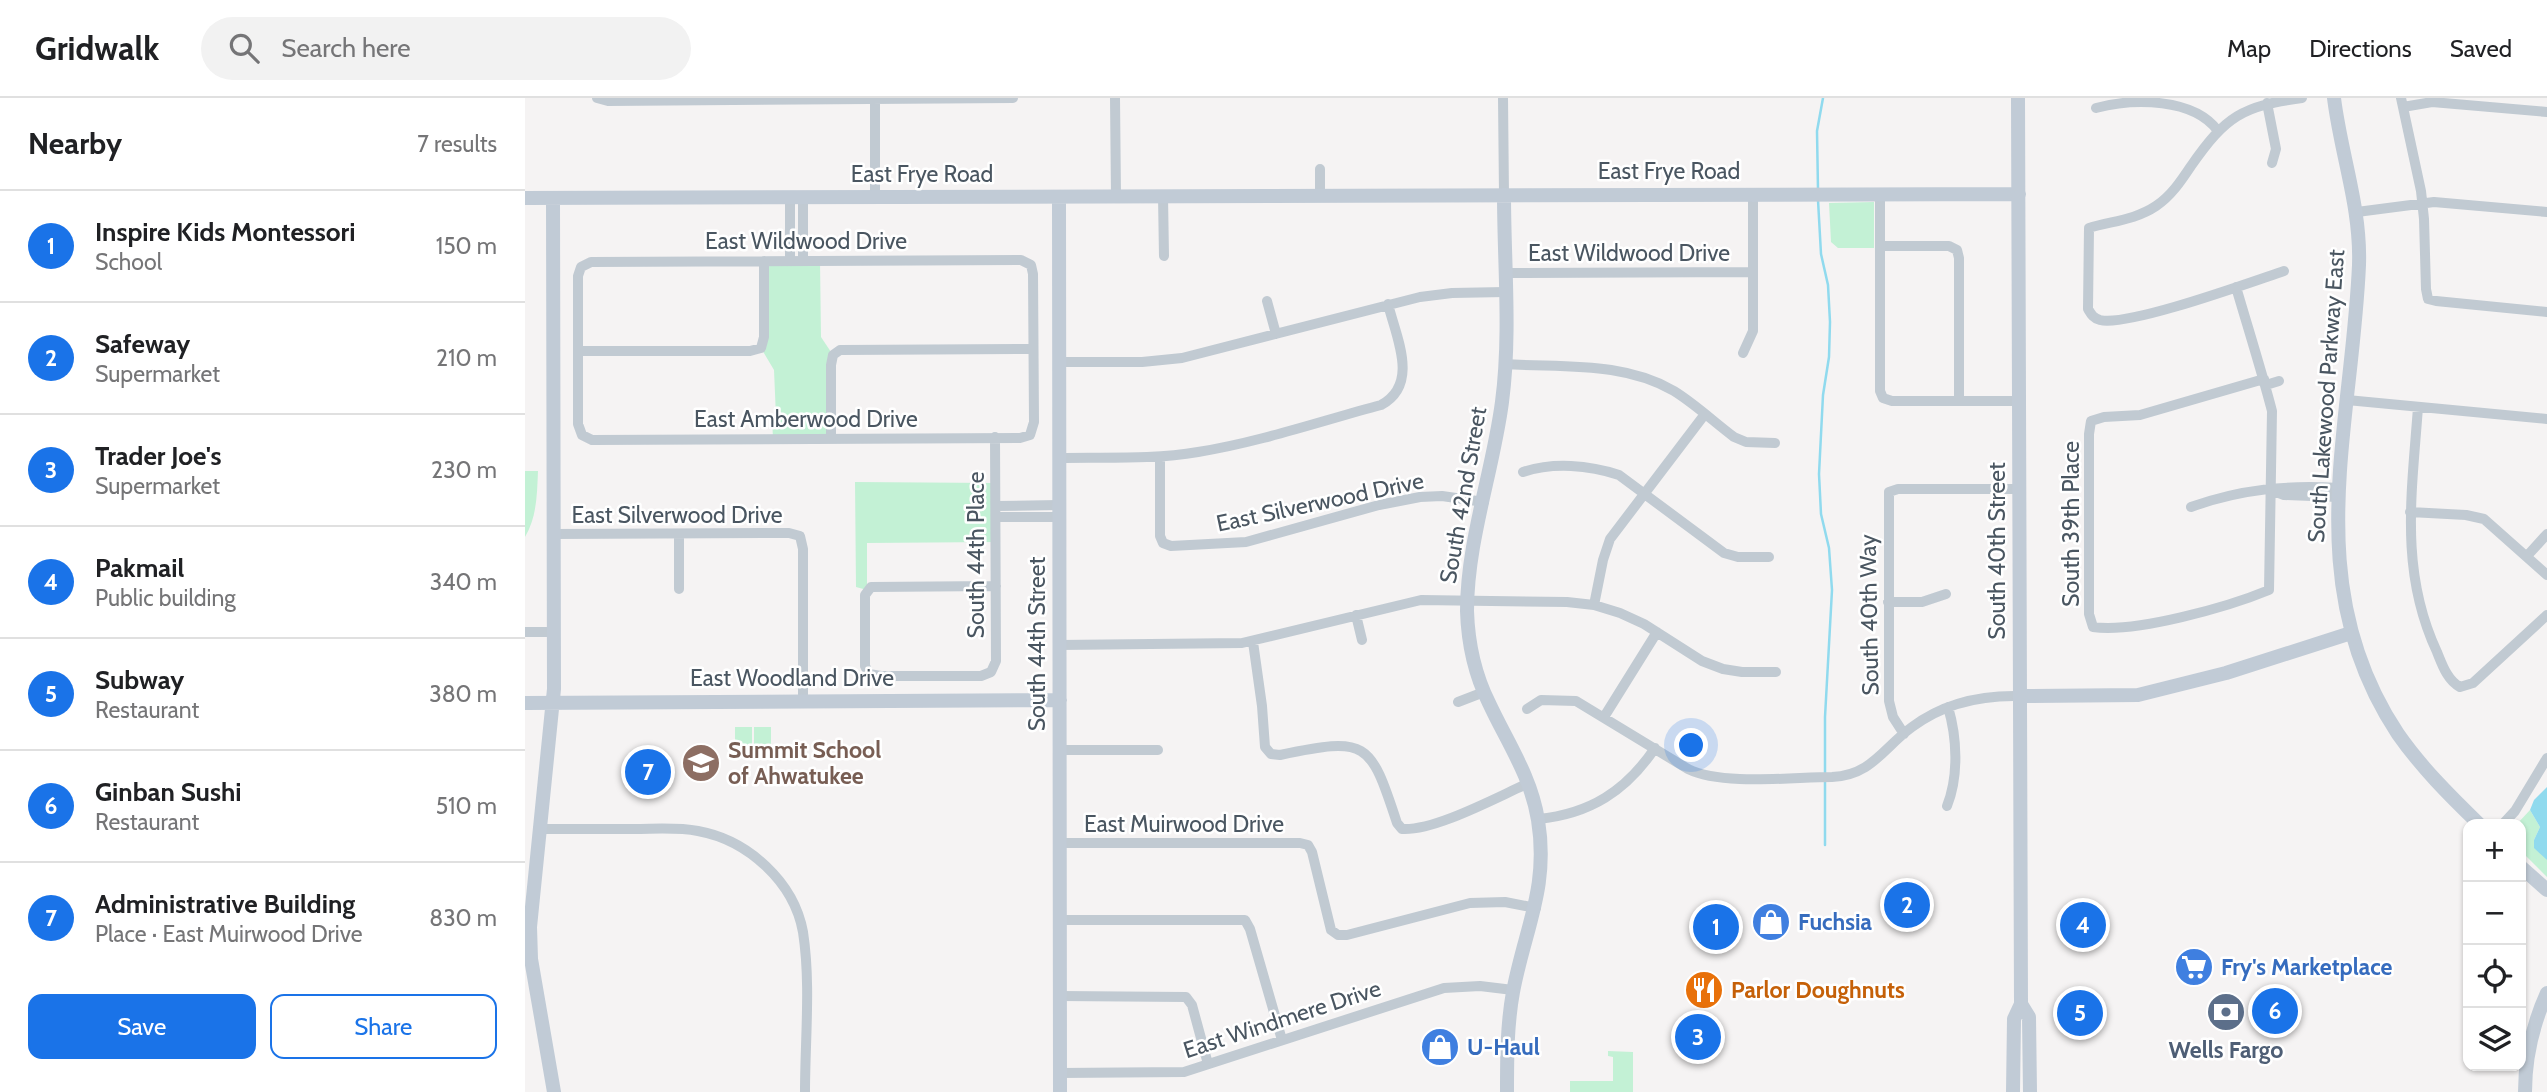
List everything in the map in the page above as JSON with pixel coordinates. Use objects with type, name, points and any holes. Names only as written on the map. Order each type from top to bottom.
[{"type":"street","points":[[597,99],[1013,98]]},
{"type":"street","points":[[1115,98],[1116,196]]},
{"type":"street","name":"South 42nd Street","points":[[1503,98],[1504,364],[1500,419],[1469,575],[1467,600],[1470,640],[1484,691],[1529,783],[1538,819],[1541,860],[1536,908],[1513,990],[1508,1034],[1507,1092]]},
{"type":"street","name":"South 40th Street","points":[[2013,1092],[2014,1019],[2021,1004],[2018,98]]},
{"type":"street","points":[[2284,271],[2138,316],[2100,320],[2092,316],[2088,309],[2089,228],[2141,215],[2155,206],[2168,196],[2209,140],[2241,113],[2267,103],[2302,98]]},
{"type":"street","name":"South Lakewood Parkway East","points":[[2334,98],[2357,212],[2359,264],[2338,493],[2338,553],[2342,589],[2351,633],[2377,696],[2398,734],[2436,781],[2474,819]]},
{"type":"street","points":[[875,100],[875,197]]},
{"type":"street","points":[[2096,108],[2111,100],[2177,100],[2193,106],[2212,121],[2218,131]]},
{"type":"street","points":[[2547,112],[2440,102],[2402,103],[2423,204],[2428,299],[2547,312]]},
{"type":"street","points":[[2267,103],[2275,137],[2276,149],[2272,163]]},
{"type":"street","points":[[1319,169],[1320,195]]},
{"type":"street","points":[[1879,193],[1880,391],[1883,398],[1892,401],[2020,401]]},
{"type":"street","points":[[1743,353],[1753,331],[1752,194]]},
{"type":"street","name":"East Frye Road","points":[[525,198],[2019,194]]},
{"type":"street","points":[[1163,196],[1164,257]]},
{"type":"street","points":[[790,261],[790,229],[797,197]]},
{"type":"street","points":[[797,197],[803,229],[803,261]]},
{"type":"street","name":"South 44th Street","points":[[1059,197],[1060,1092]]},
{"type":"street","points":[[554,198],[553,702],[530,927],[531,959],[554,1092]]},
{"type":"street","points":[[2357,212],[2450,203],[2547,212]]},
{"type":"street","points":[[790,229],[803,229]]},
{"type":"street","points":[[1880,246],[1949,246],[1957,250],[1959,401]]},
{"type":"street","name":"East Wildwood Drive","points":[[578,351],[578,276],[581,267],[591,262],[764,261],[1021,260],[1031,265],[1033,274],[1033,349]]},
{"type":"street","points":[[578,351],[750,351],[761,348],[764,337],[764,261]]},
{"type":"street","name":"East Wildwood Drive","points":[[1505,273],[1753,272]]},
{"type":"street","points":[[2236,287],[2272,411],[2271,490]]},
{"type":"street","points":[[1058,362],[1172,360],[1210,353],[1388,304],[1452,293],[1505,292]]},
{"type":"street","points":[[1267,301],[1276,334]]},
{"type":"street","points":[[1059,458],[1160,457],[1233,445],[1381,405],[1390,400],[1397,391],[1404,372],[1388,304]]},
{"type":"street","points":[[831,439],[833,355],[840,350],[1033,349]]},
{"type":"street","name":"East Amberwood Drive","points":[[578,351],[578,424],[582,435],[592,440],[831,439],[1020,438],[1030,435],[1034,422],[1033,349]]},
{"type":"street","points":[[1504,364],[1620,371],[1673,391],[1734,437],[1745,442],[1775,443]]},
{"type":"street","points":[[2265,382],[2279,381]]},
{"type":"street","name":"South 39th Place","points":[[2265,382],[2140,415],[2103,417],[2091,421],[2089,614],[2093,627],[2107,629],[2164,621],[2269,590],[2271,490]]},
{"type":"street","points":[[2347,400],[2547,419]]},
{"type":"street","points":[[2418,407],[2410,512],[2410,552],[2418,599],[2428,631],[2454,684],[2460,687],[2473,683],[2547,615]]},
{"type":"street","points":[[1594,605],[1611,539],[1705,414]]},
{"type":"street","name":"South 44th Place","points":[[995,438],[996,506],[996,517],[996,586],[996,661],[991,672],[981,676],[869,674],[865,666],[865,595],[871,587],[996,586]]},
{"type":"street","name":"East Silverwood Drive","points":[[1160,457],[1160,536],[1163,543],[1171,546],[1246,542],[1379,505],[1420,497],[1443,496],[1484,502]]},
{"type":"street","points":[[1523,472],[1558,466],[1604,470],[1619,475],[1724,553],[1738,557],[1769,557]]},
{"type":"street","name":"South 40th Way","points":[[1904,734],[1893,716],[1889,701],[1889,492],[1898,489],[2020,489]]},
{"type":"street","points":[[2191,508],[2244,492],[2271,490],[2284,495],[2338,493]]},
{"type":"street","points":[[1026,505],[1026,517]]},
{"type":"street","points":[[996,506],[1026,505],[1059,511]]},
{"type":"street","points":[[996,517],[1026,517],[1059,511]]},
{"type":"street","points":[[2410,512],[2466,515],[2484,519],[2547,575]]},
{"type":"street","name":"East Silverwood Drive","points":[[553,534],[789,533],[800,536],[803,549],[803,701]]},
{"type":"street","points":[[679,589],[680,534]]},
{"type":"street","points":[[2527,556],[2547,534]]},
{"type":"street","points":[[1888,602],[1921,602],[1945,594]]},
{"type":"street","points":[[1059,645],[1215,645],[1253,642],[1421,600],[1467,600],[1594,605],[1632,618],[1702,661],[1723,669],[1776,672]]},
{"type":"street","points":[[1356,615],[1362,640]]},
{"type":"street","points":[[525,632],[554,632]]},
{"type":"street","points":[[1605,717],[1657,632]]},
{"type":"street","points":[[1527,709],[1541,700],[1564,700],[1586,705],[1688,769],[1713,777],[1832,778],[1856,774],[1912,727],[1948,706],[1990,696],[2138,695],[2226,673],[2351,633]]},
{"type":"street","points":[[1253,642],[1265,747],[1271,754],[1280,755],[1339,745],[1363,752],[1374,762],[1381,774],[1397,823],[1402,829],[1411,830],[1440,821],[1529,783]]},
{"type":"street","points":[[1458,702],[1484,691]]},
{"type":"street","name":"East Woodland Drive","points":[[525,703],[1060,700]]},
{"type":"street","points":[[1947,806],[1954,780],[1954,734],[1948,706]]},
{"type":"street","points":[[1538,819],[1580,810],[1599,802],[1621,788],[1655,748]]},
{"type":"street","points":[[1059,750],[1158,750]]},
{"type":"street","points":[[2508,819],[2547,758]]},
{"type":"street","points":[[1621,788],[1630,797]]},
{"type":"street","points":[[538,829],[684,829],[715,835],[752,856],[772,872],[788,892],[798,912],[802,931],[806,965],[805,1092]]},
{"type":"street","name":"East Muirwood Drive","points":[[1060,844],[1308,845],[1331,930],[1338,935],[1347,935],[1470,903],[1505,902],[1536,908]]},
{"type":"street","points":[[2526,871],[2547,890]]},
{"type":"street","points":[[1060,920],[1245,920],[1250,929],[1282,1040]]},
{"type":"street","name":"East Windmere Drive","points":[[1060,1073],[1173,1073],[1444,988],[1480,986],[1513,990]]},
{"type":"street","points":[[2525,1092],[2529,1050],[2539,1010],[2547,993]]},
{"type":"street","points":[[1060,996],[1186,997],[1192,1005],[1208,1064]]},
{"type":"street","name":"South 40th Street","points":[[2021,1004],[2029,1017],[2030,1092]]},
{"type":"green space","points":[[1874,202],[1874,248],[1838,248],[1831,242],[1829,203]]},
{"type":"green space","points":[[764,261],[820,261],[821,337],[833,355],[831,439],[773,439],[772,417],[776,417],[774,370],[761,348]]},
{"type":"green space","points":[[525,471],[538,471],[534,513],[525,537]]},
{"type":"green space","points":[[855,482],[995,483],[996,542],[867,543],[867,590],[856,587]]},
{"type":"green space","points":[[735,727],[752,727],[752,755],[735,755]]},
{"type":"green space","points":[[754,727],[771,727],[771,755],[754,755]]},
{"type":"green space","points":[[2530,810],[2540,827],[2534,840],[2547,860],[2547,877],[2526,856],[2526,819],[2522,819]]},
{"type":"green space","points":[[1608,1051],[1633,1052],[1633,1092],[1570,1092],[1570,1081],[1613,1081],[1613,1057],[1608,1056]]},
{"type":"water","points":[[2547,787],[2547,860],[2534,848],[2534,840],[2540,827],[2530,810],[2534,800]]},
{"type":"waterway","points":[[1818,190],[1817,131],[1823,98]]},
{"type":"waterway","points":[[1818,200],[1821,254],[1828,285],[1830,322],[1819,474],[1821,514],[1829,548],[1832,590],[1825,717],[1825,845]]},
{"type":"place","name":"Summit School of Ahwatukee","points":[[701,763]]},
{"type":"place","name":"Administrative Building","points":[[648,772]]},
{"type":"place","name":"Safeway","points":[[1907,905]]},
{"type":"place","name":"Fuchsia","points":[[1771,922]]},
{"type":"place","name":"Pakmail","points":[[2083,925]]},
{"type":"place","name":"Inspire Kids Montessori","points":[[1716,927]]},
{"type":"place","name":"Fry's Marketplace","points":[[2194,967]]},
{"type":"place","name":"Parlor Doughnuts","points":[[1704,990]]},
{"type":"place","name":"Ginban Sushi","points":[[2275,1011]]},
{"type":"place","name":"Wells Fargo","points":[[2226,1012]]},
{"type":"place","name":"Subway","points":[[2080,1013]]},
{"type":"place","name":"Trader Joe's","points":[[1698,1037]]},
{"type":"place","name":"U-Haul","points":[[1440,1047]]}]
